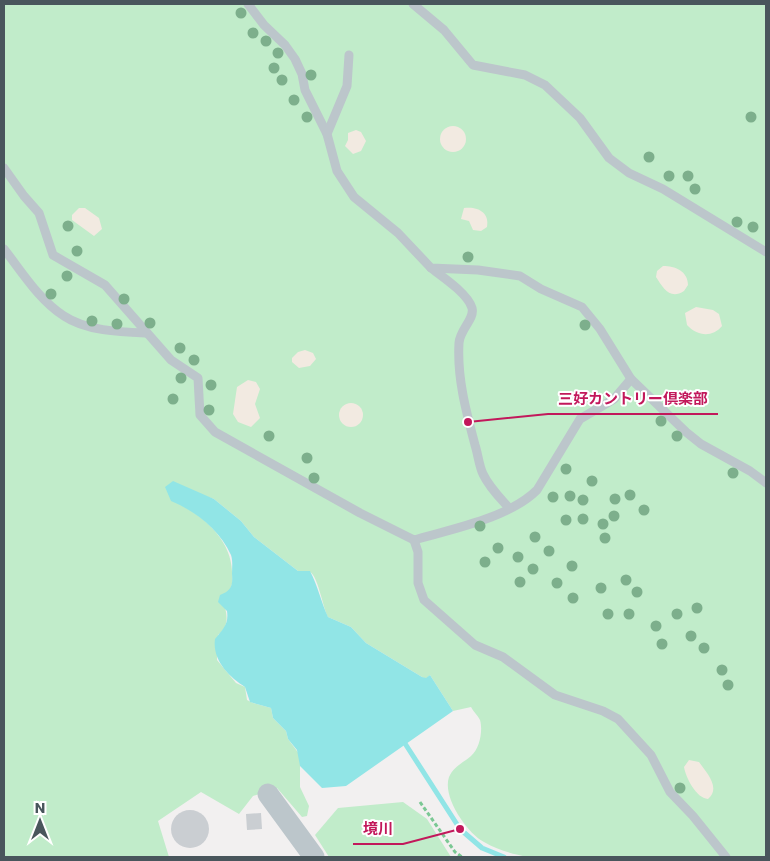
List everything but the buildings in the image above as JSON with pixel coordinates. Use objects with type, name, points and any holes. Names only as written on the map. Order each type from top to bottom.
[{"type":"street","points":[[268,794],[314,857]]},
{"type":"lane","points":[[248,4],[295,59],[302,74],[305,90],[327,134],[337,171],[354,197],[398,233],[431,268],[454,286],[470,304],[473,310],[472,317],[463,327],[460,337],[459,357],[462,397],[483,474],[509,508]]},
{"type":"lane","points":[[413,4],[444,30],[474,65],[525,76],[545,85],[580,118],[610,158],[629,173],[663,189],[766,252]]},
{"type":"lane","points":[[327,134],[347,86],[349,55]]},
{"type":"lane","points":[[4,168],[39,213],[53,255],[105,285],[170,360],[198,378],[200,415],[216,432],[360,513],[414,540],[474,522],[528,499],[537,490],[580,419],[614,399],[631,379]]},
{"type":"lane","points":[[4,250],[42,296],[64,316],[106,329],[147,333]]},
{"type":"lane","points":[[431,268],[478,270],[520,276],[541,289],[570,300],[582,307],[600,329],[631,379],[700,444],[750,471],[766,484]]},
{"type":"lane","points":[[414,540],[418,552],[418,582],[424,600],[475,644],[503,656],[548,691],[603,711],[618,719],[651,755],[670,792],[693,816],[726,857]]},
{"type":"path","points":[[420,802],[455,852],[462,857]]},
{"type":"green space","points":[[4,4],[766,4],[766,857],[528,857],[516,855],[484,842],[470,831],[458,814],[449,794],[448,785],[449,777],[453,770],[474,753],[479,744],[481,724],[471,707],[453,711],[430,675],[426,679],[422,677],[366,643],[351,627],[328,617],[318,586],[309,571],[298,571],[254,537],[241,521],[214,499],[205,496],[183,506],[201,518],[216,532],[231,560],[232,583],[227,594],[223,594],[226,621],[223,630],[218,635],[217,660],[236,683],[245,687],[247,700],[271,708],[273,718],[286,731],[288,739],[300,755],[300,787],[309,806],[307,816],[302,817],[277,788],[253,796],[239,814],[201,792],[158,821],[169,857],[4,857]]},
{"type":"green space","points":[[403,802],[427,819],[451,857],[329,857],[315,835],[338,808]]},
{"type":"sand","points":[[453,126],[462,130],[466,139],[462,148],[453,152],[444,148],[440,139],[444,130]]},
{"type":"sand","points":[[356,130],[361,132],[366,141],[361,151],[353,154],[345,146],[348,140],[348,133]]},
{"type":"sand","points":[[79,208],[85,208],[99,218],[102,229],[94,236],[72,220],[72,215]]},
{"type":"sand","points":[[464,208],[482,211],[487,217],[487,227],[481,231],[473,230],[469,221],[461,219]]},
{"type":"sand","points":[[663,266],[676,268],[686,276],[688,285],[684,291],[675,294],[664,289],[656,277],[657,271]]},
{"type":"sand","points":[[696,307],[713,310],[719,314],[722,326],[709,334],[691,329],[687,325],[685,313]]},
{"type":"sand","points":[[305,350],[313,353],[316,359],[310,366],[299,368],[292,362],[292,358],[298,352]]},
{"type":"sand","points":[[248,380],[256,382],[260,389],[255,404],[260,418],[251,427],[238,422],[233,414],[237,387]]},
{"type":"sand","points":[[351,403],[360,406],[363,415],[360,424],[351,427],[342,424],[339,415],[342,406]]},
{"type":"sand","points":[[689,760],[699,762],[711,780],[713,790],[712,795],[708,799],[699,795],[689,782],[684,767]]},
{"type":"water","points":[[173,481],[214,499],[241,521],[254,537],[298,571],[310,571],[328,617],[351,627],[366,643],[422,677],[426,678],[430,675],[453,711],[346,786],[322,788],[300,766],[297,750],[288,739],[286,731],[273,718],[271,708],[250,702],[245,687],[228,673],[219,661],[216,654],[215,639],[225,626],[227,611],[218,602],[220,595],[227,592],[232,585],[232,557],[220,537],[206,522],[189,510],[171,501],[165,487]]},
{"type":"waterway","points":[[406,745],[460,829],[482,848],[504,857]]},
{"type":"place","name":"三好カントリー倶楽部","points":[[468,422]]},
{"type":"place","name":"境川","points":[[460,829]]}]
